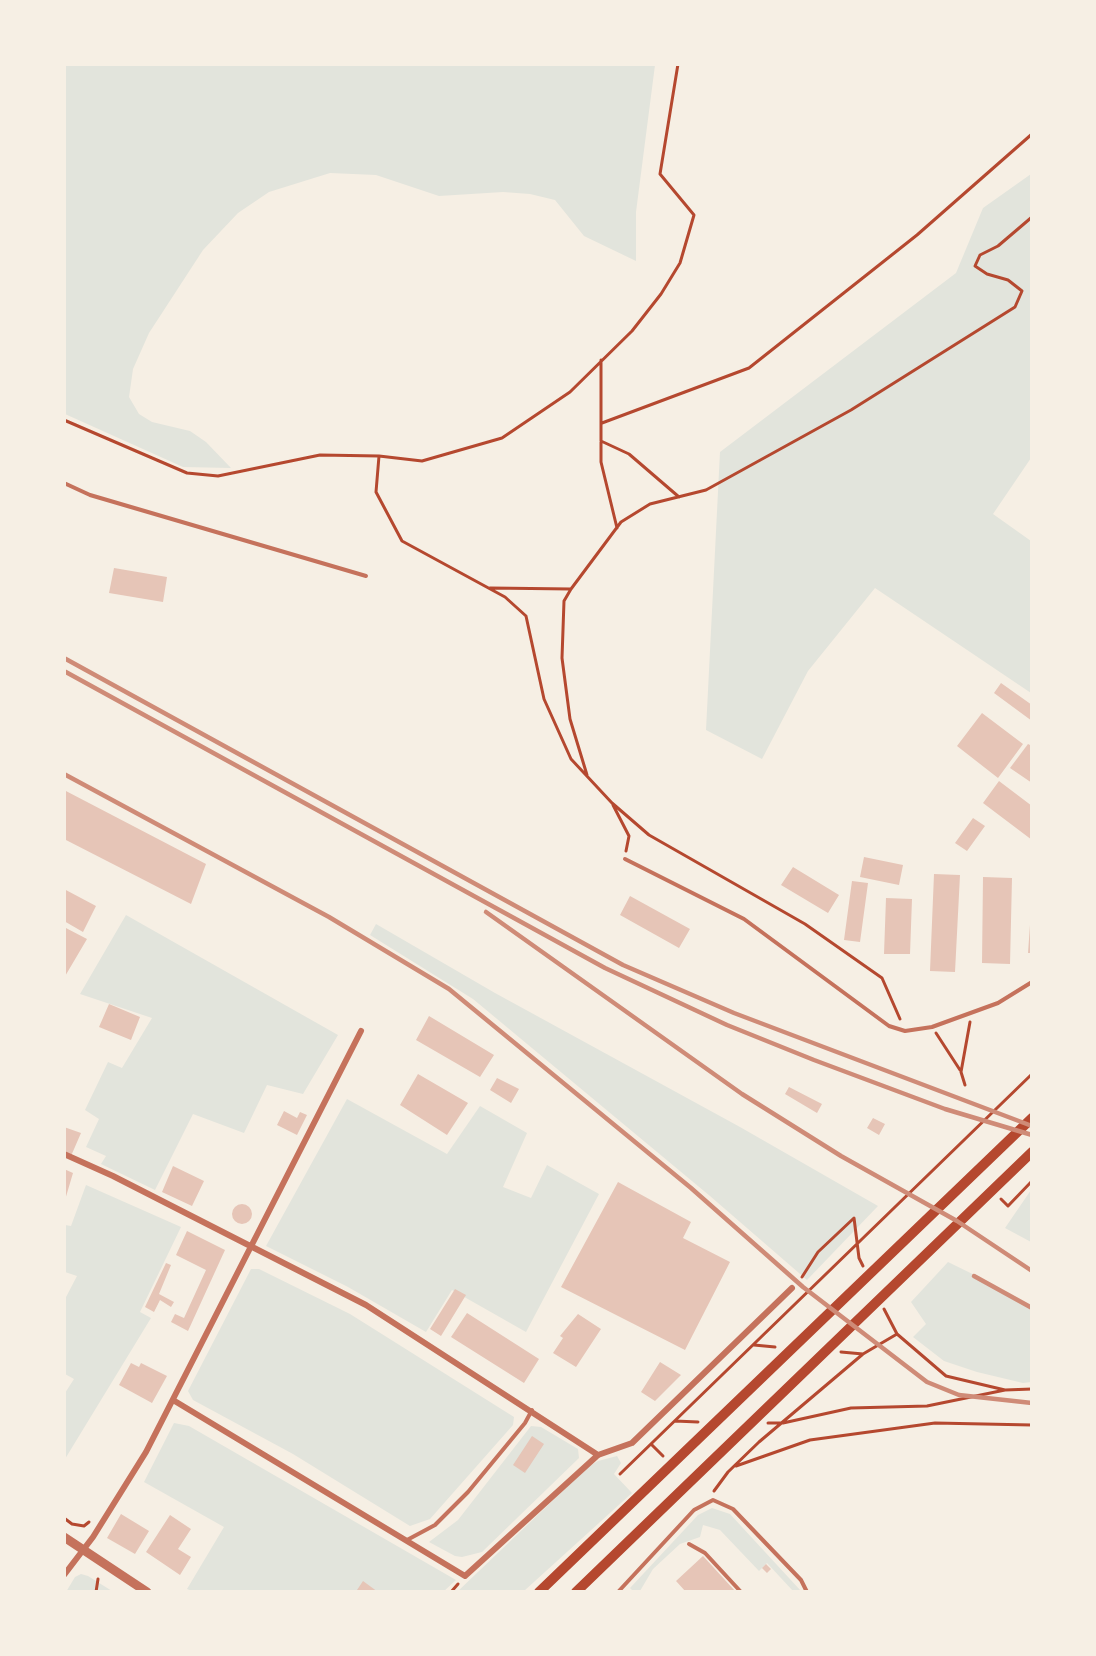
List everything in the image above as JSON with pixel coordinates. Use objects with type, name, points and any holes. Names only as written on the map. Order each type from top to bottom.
[{"type":"main road","points":[[539,1592],[1032,1118]]},
{"type":"main road","points":[[576,1592],[1032,1152]]},
{"type":"street","points":[[64,1575],[117,1499],[174,1400],[361,1031]]},
{"type":"street","points":[[64,1154],[113,1176],[366,1305],[532,1410],[598,1455]]},
{"type":"street","points":[[174,1400],[465,1576],[598,1455],[632,1443],[792,1288]]},
{"type":"street","points":[[64,1537],[147,1592]]},
{"type":"lane","points":[[64,483],[90,495],[366,576]]},
{"type":"lane","points":[[625,859],[744,919],[889,1026],[905,1031],[932,1027],[998,1004],[1032,982]]},
{"type":"lane","points":[[407,1540],[435,1525],[468,1492],[525,1423],[532,1410]]},
{"type":"lane","points":[[618,1592],[694,1510],[707,1502],[720,1501],[733,1509],[801,1580],[807,1592]]},
{"type":"lane","points":[[689,1544],[705,1554],[741,1592]]},
{"type":"path","points":[[64,420],[187,474],[218,476],[320,456],[379,456],[422,461],[502,438],[570,392],[632,331],[661,294],[680,263],[694,216],[660,174],[678,64]]},
{"type":"path","points":[[602,423],[749,368],[917,235],[1032,134]]},
{"type":"path","points":[[588,777],[570,719],[562,658],[564,601],[617,528],[650,504],[706,490],[851,410],[1015,307],[1022,291],[1008,280],[987,274],[975,266],[980,255],[998,246],[1032,217]]},
{"type":"path","points":[[601,360],[601,462],[617,528]]},
{"type":"path","points":[[601,441],[629,454],[679,497]]},
{"type":"path","points":[[379,456],[376,492],[402,541],[505,597],[526,616],[544,699],[571,759],[612,803],[649,835],[805,924],[882,978],[905,1031]]},
{"type":"path","points":[[489,588],[571,589]]},
{"type":"path","points":[[612,803],[629,836],[625,859]]},
{"type":"path","points":[[961,1072],[972,1013]]},
{"type":"path","points":[[932,1027],[961,1072],[964,1085]]},
{"type":"path","points":[[620,1474],[1032,1074]]},
{"type":"path","points":[[1001,1199],[1008,1206],[1032,1181]]},
{"type":"path","points":[[802,1277],[818,1252],[854,1218],[859,1258],[863,1267]]},
{"type":"path","points":[[883,1305],[897,1334],[946,1376],[1005,1390]]},
{"type":"path","points":[[707,1502],[734,1467],[863,1354],[897,1334]]},
{"type":"path","points":[[783,1424],[851,1408],[927,1406],[1005,1390],[1032,1389]]},
{"type":"path","points":[[734,1467],[810,1440],[935,1423],[1032,1425]]},
{"type":"path","points":[[64,1518],[72,1524],[84,1526],[90,1521]]},
{"type":"path","points":[[96,1592],[98,1579]]},
{"type":"path","points":[[675,1592],[683,1592]]},
{"type":"shaded area","points":[[64,65],[655,65],[636,212],[636,261],[584,236],[555,200],[530,194],[503,192],[439,196],[376,175],[330,173],[269,192],[238,213],[203,250],[149,333],[133,369],[129,397],[139,414],[152,422],[190,431],[206,442],[231,468],[183,467],[65,414]]},
{"type":"shaded area","points":[[1031,174],[1031,458],[993,514],[1031,541],[1031,693],[875,588],[808,671],[762,759],[706,730],[720,452],[956,273],[983,208]]},
{"type":"shaded area","points":[[126,915],[338,1035],[303,1094],[267,1085],[244,1133],[193,1114],[155,1190],[101,1164],[106,1156],[86,1147],[99,1119],[85,1110],[108,1062],[122,1068],[152,1018],[80,994]]},
{"type":"shaded area","points":[[376,924],[495,993],[740,1127],[878,1206],[807,1280],[710,1196],[473,999],[370,935]]},
{"type":"shaded area","points":[[347,1099],[447,1154],[480,1106],[527,1133],[503,1187],[531,1198],[547,1165],[599,1194],[526,1332],[452,1290],[426,1332],[348,1287],[266,1246]]},
{"type":"shaded area","points":[[86,1185],[181,1227],[140,1312],[151,1318],[65,1459],[65,1393],[74,1379],[65,1374],[65,1299],[77,1276],[65,1272],[65,1225],[71,1226]]},
{"type":"shaded area","points":[[1031,1190],[1031,1242],[1005,1228]]},
{"type":"shaded area","points":[[948,1262],[995,1285],[1031,1309],[1031,1382],[1023,1383],[977,1372],[944,1361],[913,1337],[926,1324],[911,1302]]},
{"type":"shaded area","points":[[251,1269],[259,1269],[350,1314],[514,1417],[513,1425],[430,1519],[410,1526],[293,1454],[193,1400],[188,1391]]},
{"type":"shaded area","points":[[174,1423],[189,1426],[456,1580],[443,1592],[192,1591],[187,1589],[224,1527],[144,1482]]},
{"type":"shaded area","points":[[531,1426],[541,1427],[578,1449],[579,1458],[482,1552],[462,1557],[455,1556],[429,1542],[458,1520]]},
{"type":"shaded area","points":[[617,1456],[621,1463],[614,1474],[632,1493],[524,1591],[457,1592],[588,1467],[598,1461]]},
{"type":"shaded area","points":[[712,1508],[730,1514],[801,1591],[793,1591],[767,1563],[759,1571],[720,1530],[703,1525],[700,1537],[680,1544],[653,1569],[640,1591],[633,1591],[630,1588],[698,1515]]},
{"type":"shaded area","points":[[81,1574],[112,1591],[66,1592],[75,1577]]},
{"type":"building","points":[[114,568],[167,577],[163,602],[109,593]]},
{"type":"building","points":[[1001,683],[1032,705],[1032,721],[994,693]]},
{"type":"building","points":[[982,713],[1023,744],[998,778],[957,746]]},
{"type":"building","points":[[1028,744],[1032,746],[1032,783],[1010,768]]},
{"type":"building","points":[[999,781],[1032,806],[1032,840],[983,803]]},
{"type":"building","points":[[64,790],[206,864],[191,904],[64,839]]},
{"type":"building","points":[[973,818],[985,826],[967,851],[955,843]]},
{"type":"building","points":[[864,857],[903,865],[899,885],[860,877]]},
{"type":"building","points":[[793,867],[839,895],[828,913],[781,885]]},
{"type":"building","points":[[934,874],[960,875],[955,972],[930,971]]},
{"type":"building","points":[[983,877],[1012,878],[1010,964],[982,963]]},
{"type":"building","points":[[852,881],[868,883],[860,942],[844,940]]},
{"type":"building","points":[[64,889],[96,906],[83,932],[64,921]]},
{"type":"building","points":[[630,896],[690,929],[679,948],[620,915]]},
{"type":"building","points":[[886,898],[912,899],[910,954],[884,954]]},
{"type":"building","points":[[1030,925],[1032,925],[1032,953],[1028,953]]},
{"type":"building","points":[[64,927],[87,939],[64,978]]},
{"type":"building","points":[[109,1004],[140,1017],[131,1040],[99,1027]]},
{"type":"building","points":[[429,1016],[494,1055],[480,1077],[416,1040]]},
{"type":"building","points":[[418,1074],[468,1103],[447,1135],[400,1105]]},
{"type":"building","points":[[497,1078],[519,1089],[511,1103],[490,1090]]},
{"type":"building","points":[[789,1087],[822,1104],[817,1113],[785,1094]]},
{"type":"building","points":[[284,1111],[297,1118],[300,1112],[307,1115],[297,1135],[277,1125]]},
{"type":"building","points":[[873,1118],[885,1124],[879,1135],[867,1128]]},
{"type":"building","points":[[64,1127],[81,1133],[71,1156],[64,1154]]},
{"type":"building","points":[[173,1166],[204,1181],[192,1206],[162,1192]]},
{"type":"building","points":[[64,1169],[73,1173],[65,1200],[64,1200]]},
{"type":"building","points":[[618,1182],[691,1222],[683,1238],[730,1262],[685,1350],[561,1287]]},
{"type":"building","points":[[242,1204],[249,1207],[252,1214],[249,1221],[242,1224],[235,1221],[232,1214],[235,1207]]},
{"type":"building","points":[[187,1231],[225,1250],[188,1331],[171,1322],[175,1314],[184,1318],[206,1270],[176,1255]]},
{"type":"building","points":[[166,1263],[171,1265],[159,1294],[174,1302],[171,1307],[160,1300],[154,1312],[145,1307]]},
{"type":"building","points":[[455,1289],[466,1295],[441,1336],[430,1329]]},
{"type":"building","points":[[467,1313],[539,1359],[524,1383],[451,1337]]},
{"type":"building","points":[[578,1314],[601,1329],[576,1367],[553,1353],[563,1338],[560,1336]]},
{"type":"building","points":[[660,1362],[681,1375],[655,1401],[641,1392]]},
{"type":"building","points":[[131,1363],[139,1367],[141,1363],[167,1376],[152,1403],[119,1385]]},
{"type":"building","points":[[532,1436],[544,1444],[525,1473],[513,1465]]},
{"type":"building","points":[[121,1514],[149,1531],[135,1554],[107,1538]]},
{"type":"building","points":[[170,1515],[191,1529],[178,1549],[191,1557],[180,1575],[146,1552]]},
{"type":"building","points":[[703,1556],[736,1592],[686,1592],[676,1581]]},
{"type":"building","points":[[766,1564],[771,1569],[767,1573],[762,1568]]},
{"type":"building","points":[[363,1581],[378,1592],[357,1590]]},
{"type":"railway","points":[[64,658],[623,965],[734,1013],[1032,1126]]},
{"type":"railway","points":[[64,671],[605,968],[727,1025],[814,1060],[945,1109],[1032,1135]]},
{"type":"railway","points":[[64,774],[329,917],[449,989],[691,1188],[803,1287],[927,1382],[959,1395],[1032,1403]]},
{"type":"railway","points":[[486,912],[742,1094],[841,1156],[957,1221],[1032,1271]]},
{"type":"railway","points":[[974,1276],[1032,1308]]}]
